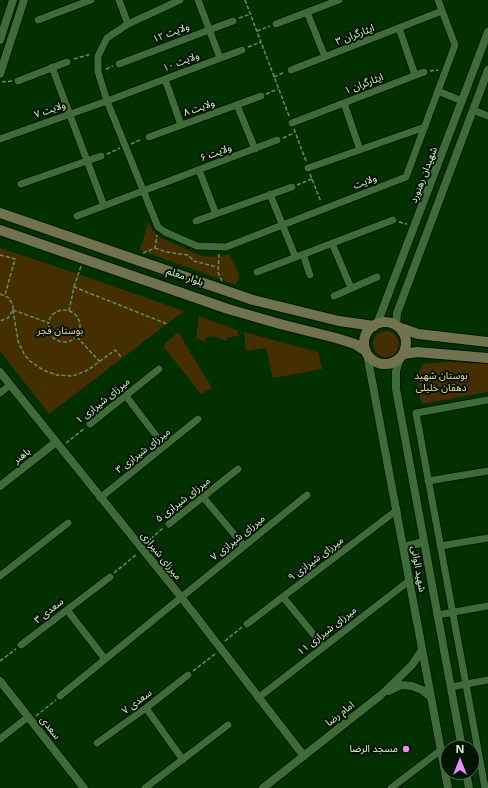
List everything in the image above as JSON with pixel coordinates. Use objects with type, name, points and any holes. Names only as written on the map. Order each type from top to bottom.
[{"type":"main road","name":"بلوار معلم","points":[[0,213],[227,292],[305,314],[339,321],[375,325]]},
{"type":"main road","name":"بلوار معلم","points":[[0,230],[249,316],[348,342],[367,352]]},
{"type":"main road","points":[[488,342],[418,334],[386,322],[375,325],[365,338],[367,352],[380,364],[391,364],[402,356],[417,352],[488,358]]},
{"type":"main road","points":[[398,327],[406,338],[406,349],[402,356]]},
{"type":"street","points":[[0,40],[13,0]]},
{"type":"street","points":[[0,74],[24,0]]},
{"type":"street","points":[[38,20],[91,0]]},
{"type":"street","points":[[119,0],[128,24]]},
{"type":"street","points":[[158,227],[107,101],[98,72],[98,56],[107,38],[128,24],[167,2],[180,0]]},
{"type":"street","points":[[198,0],[220,58]]},
{"type":"street","points":[[276,24],[339,0]]},
{"type":"street","points":[[438,0],[442,11]]},
{"type":"street","name":"ایثارگران ۳","points":[[291,70],[442,11]]},
{"type":"street","name":"ولایت","points":[[158,227],[165,232],[197,246],[226,247],[406,177],[456,45],[442,11]]},
{"type":"street","points":[[308,12],[325,57]]},
{"type":"street","name":"ولایت ۱۲","points":[[119,64],[233,21]]},
{"type":"street","points":[[399,28],[415,75]]},
{"type":"street","name":"شهیدان رهنورد","points":[[375,325],[415,227],[488,32]]},
{"type":"street","name":"ولایت ۱۰","points":[[107,101],[242,50]]},
{"type":"street","points":[[18,81],[67,62]]},
{"type":"street","points":[[52,67],[104,206]]},
{"type":"street","points":[[398,327],[397,313],[488,70]]},
{"type":"street","name":"ایثارگران ۱","points":[[292,124],[424,72]]},
{"type":"street","points":[[165,79],[181,125]]},
{"type":"street","points":[[438,91],[462,101]]},
{"type":"street","name":"ولایت ۸","points":[[149,136],[261,96]]},
{"type":"street","name":"ولایت ۷","points":[[0,139],[107,101]]},
{"type":"street","points":[[344,103],[360,150]]},
{"type":"street","points":[[237,105],[254,149]]},
{"type":"street","points":[[473,110],[488,116]]},
{"type":"street","points":[[308,168],[425,128]]},
{"type":"street","name":"ولایت ۶","points":[[77,216],[277,140]]},
{"type":"street","points":[[21,184],[101,156]]},
{"type":"street","points":[[199,170],[216,214]]},
{"type":"street","points":[[196,221],[292,187]]},
{"type":"street","points":[[270,194],[295,256]]},
{"type":"street","points":[[257,272],[295,256],[393,220]]},
{"type":"street","points":[[332,243],[351,288]]},
{"type":"street","points":[[303,254],[310,275]]},
{"type":"street","points":[[334,296],[376,277]]},
{"type":"street","name":"شهید الوانی","points":[[367,352],[440,745]]},
{"type":"street","name":"شهید الوانی","points":[[402,356],[396,371],[396,389],[461,740]]},
{"type":"street","name":"میرزای شیرازی ۱","points":[[90,424],[159,369]]},
{"type":"street","name":"میرزای شیرازی","points":[[0,372],[181,597],[304,756]]},
{"type":"street","points":[[0,392],[10,384]]},
{"type":"street","points":[[126,396],[164,446]]},
{"type":"street","points":[[485,788],[416,413],[488,400]]},
{"type":"street","name":"میرزای شیرازی ۳","points":[[100,498],[198,419]]},
{"type":"street","name":"باهنر","points":[[0,486],[58,445]]},
{"type":"street","name":"میرزای شیرازی ۵","points":[[169,524],[238,469]]},
{"type":"street","points":[[428,481],[488,471]]},
{"type":"street","name":"میرزای شیرازی ۷","points":[[60,696],[306,495]]},
{"type":"street","points":[[203,496],[244,546]]},
{"type":"street","name":"میرزای شیرازی ۹","points":[[247,624],[397,510]]},
{"type":"street","points":[[0,576],[68,523]]},
{"type":"street","points":[[440,546],[488,538]]},
{"type":"street","points":[[403,547],[424,542]]},
{"type":"street","name":"سعدی ۳","points":[[21,645],[110,577]]},
{"type":"street","name":"میرزای شیرازی ۱۱","points":[[258,698],[323,646],[410,580]]},
{"type":"street","points":[[283,597],[323,646]]},
{"type":"street","points":[[437,614],[488,606]]},
{"type":"street","points":[[66,610],[105,659]]},
{"type":"street","name":"امام رضا","points":[[263,788],[381,695],[412,666],[422,650]]},
{"type":"street","name":"سعدی ۷","points":[[97,743],[146,708],[188,675]]},
{"type":"street","points":[[451,687],[488,680]]},
{"type":"street","name":"سعدی","points":[[0,681],[84,788]]},
{"type":"street","points":[[381,695],[401,685],[412,686],[422,690],[431,697]]},
{"type":"street","points":[[146,708],[183,760]]},
{"type":"street","points":[[0,739],[30,719]]},
{"type":"street","points":[[145,788],[228,725]]},
{"type":"street","points":[[391,788],[440,751]]},
{"type":"path","points":[[245,0],[324,209]]},
{"type":"path","points":[[233,21],[251,14]]},
{"type":"path","points":[[257,31],[276,24]]},
{"type":"path","points":[[242,50],[261,42]]},
{"type":"path","points":[[67,62],[92,54],[98,56]]},
{"type":"path","points":[[98,72],[119,64]]},
{"type":"path","points":[[274,77],[291,70]]},
{"type":"path","points":[[424,72],[439,70],[446,72]]},
{"type":"path","points":[[0,82],[18,81]]},
{"type":"path","points":[[261,96],[279,89]]},
{"type":"path","points":[[277,140],[295,133]]},
{"type":"path","points":[[101,156],[149,136]]},
{"type":"path","points":[[292,187],[312,179]]},
{"type":"path","points":[[393,220],[415,227]]},
{"type":"path","points":[[155,248],[158,227]]},
{"type":"path","points":[[222,247],[219,254],[218,272],[227,292]]},
{"type":"path","points":[[135,260],[141,254],[155,248],[166,252],[188,255],[194,261],[218,267]]},
{"type":"path","points":[[0,255],[15,259],[5,295]]},
{"type":"path","points":[[69,311],[74,287],[84,259]]},
{"type":"path","points":[[74,287],[167,324]]},
{"type":"path","points":[[0,294],[5,295],[12,301],[18,341],[24,354],[30,361],[43,370],[57,375],[73,376],[88,370],[115,350],[122,358]]},
{"type":"path","points":[[0,321],[8,318],[13,310]]},
{"type":"path","points":[[13,310],[49,323]]},
{"type":"path","points":[[59,311],[69,311],[74,314],[80,322],[79,332],[77,336],[68,342],[58,341],[50,333],[49,323],[51,318],[59,311]]},
{"type":"path","points":[[77,336],[100,362]]},
{"type":"path","name":"میرزای شیرازی ۱","points":[[58,445],[90,424]]},
{"type":"path","name":"میرزای شیرازی ۵","points":[[110,577],[169,524]]},
{"type":"path","points":[[188,675],[247,624]]},
{"type":"path","points":[[0,661],[21,645]]},
{"type":"path","points":[[30,719],[60,696]]},
{"type":"green space","points":[[148,223],[157,236],[202,256],[218,257],[229,254],[239,274],[236,285],[140,250]]},
{"type":"green space","name":"بوستان فجر","points":[[0,248],[184,311],[49,414],[0,351]]},
{"type":"green space","points":[[199,316],[237,330],[239,336],[227,337],[227,341],[213,336],[207,337],[205,342],[196,338]]},
{"type":"green space","points":[[386,331],[395,335],[399,344],[395,353],[386,357],[377,353],[373,344],[377,335]]},
{"type":"green space","points":[[178,332],[212,388],[201,394],[163,346]]},
{"type":"green space","points":[[244,332],[318,352],[322,369],[273,378],[266,348],[246,351]]},
{"type":"green space","name":"بوستان شهید دهقان خلیلی","points":[[447,362],[488,364],[488,392],[421,404],[417,375],[423,364]]},
{"type":"place","name":"مسجد الرضا","points":[[406,749]]}]
